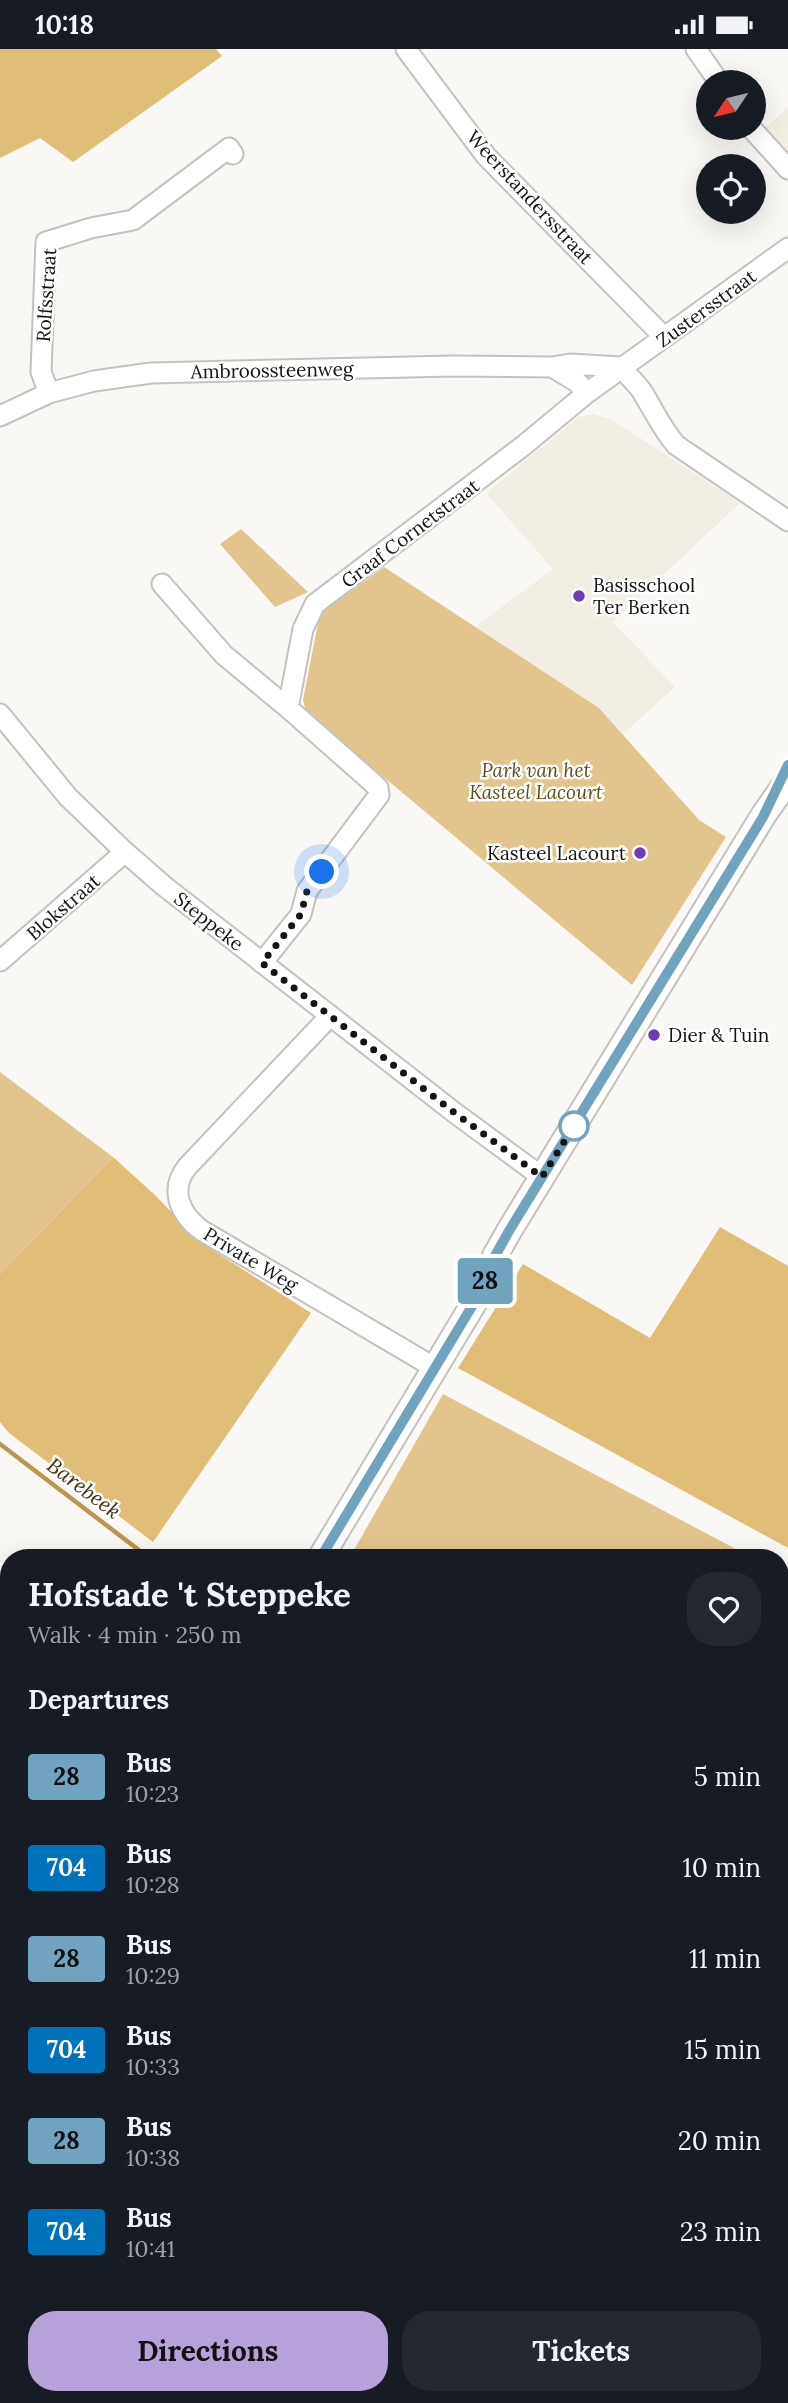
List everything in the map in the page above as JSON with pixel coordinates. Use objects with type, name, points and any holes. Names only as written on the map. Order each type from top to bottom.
[{"type":"main road","points":[[763,817],[788,765]]},
{"type":"main road","points":[[326,1549],[480,1293],[495,1256],[542,1177],[788,780]]},
{"type":"street","name":"Weerstandersstraat","points":[[406,49],[486,156],[664,337]]},
{"type":"street","points":[[696,49],[711,70]]},
{"type":"street","points":[[762,140],[788,169]]},
{"type":"street","name":"Rolfsstraat","points":[[49,393],[41,372],[46,241],[90,228],[134,220],[229,148],[233,154]]},
{"type":"street","name":"Zustersstraat","points":[[622,367],[788,247]]},
{"type":"street","name":"Ambroossteenweg","points":[[0,416],[49,393],[114,377],[151,373],[453,366],[552,367],[570,364],[622,367]]},
{"type":"street","points":[[552,367],[577,382],[587,393],[622,367],[642,391],[665,432],[676,445],[788,521]]},
{"type":"street","name":"Graaf Cornetstraat","points":[[288,708],[303,629],[315,604],[523,446],[587,393]]},
{"type":"street","points":[[162,585],[224,655],[378,788],[379,795],[307,891],[301,914],[262,963]]},
{"type":"street","name":"Steppeke","points":[[0,715],[68,797],[125,852],[330,1016],[542,1177]]},
{"type":"street","name":"Blokstraat","points":[[0,961],[125,852]]},
{"type":"street","name":"Private Weg","points":[[330,1016],[187,1167],[178,1183],[178,1201],[186,1215],[201,1230],[435,1368]]},
{"type":"shaded area","points":[[0,49],[216,49],[222,56],[73,162],[40,138],[0,158]]},
{"type":"shaded area","points":[[788,107],[788,157],[766,132],[766,128]]},
{"type":"shaded area","name":"Basisschool Ter Berken","points":[[592,414],[611,419],[740,503],[613,622],[675,687],[623,734],[599,708],[475,627],[553,569],[486,493],[579,417]]},
{"type":"shaded area","points":[[113,1157],[155,1195],[200,1242],[311,1313],[153,1542],[9,1433],[0,1422],[0,1274]]},
{"type":"shaded area","points":[[720,1227],[788,1266],[788,1548],[458,1368],[523,1264],[650,1338]]},
{"type":"green space","points":[[241,529],[308,592],[275,607],[220,544]]},
{"type":"green space","name":"Park van het Kasteel Lacourt","points":[[384,567],[599,708],[699,820],[726,837],[632,985],[306,712],[303,700],[318,615]]},
{"type":"green space","points":[[0,1072],[113,1157],[0,1274]]},
{"type":"green space","points":[[443,1394],[736,1549],[355,1549]]},
{"type":"waterway","name":"Barebeek","points":[[0,1444],[138,1549]]},
{"type":"bus line","name":"28","points":[[326,1549],[480,1293],[509,1231],[763,817],[788,765]]},
{"type":"place","name":"Basisschool Ter Berken","points":[[579,596]]},
{"type":"place","name":"Kasteel Lacourt","points":[[640,853]]},
{"type":"place","name":"Dier & Tuin","points":[[654,1035]]},
{"type":"route","points":[[322,872],[307,891],[301,914],[262,963],[542,1177],[574,1126]]}]
